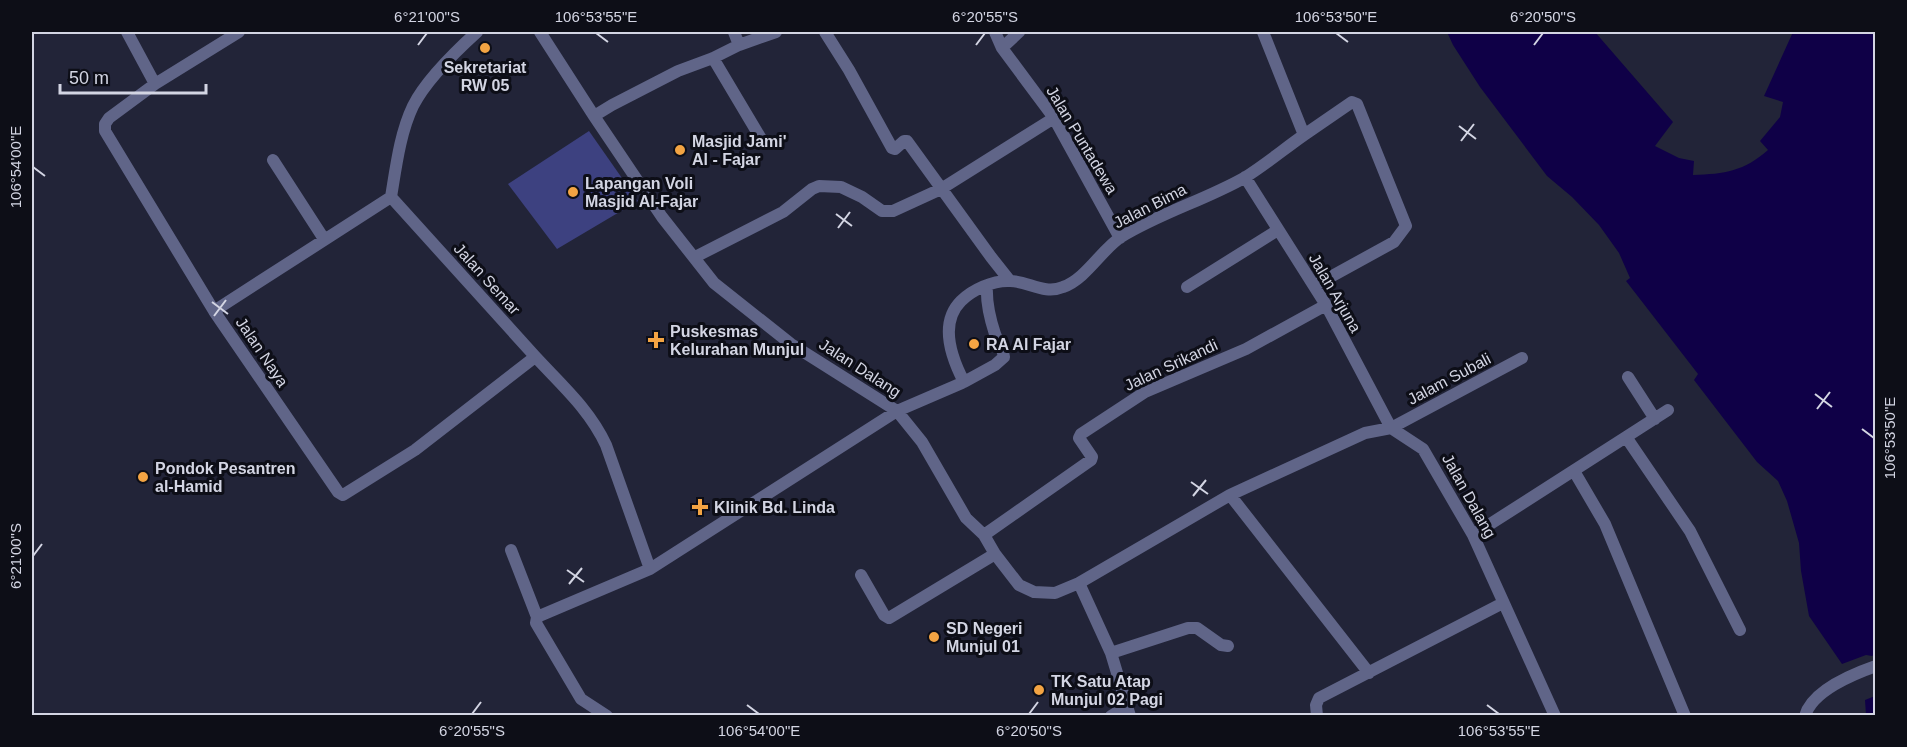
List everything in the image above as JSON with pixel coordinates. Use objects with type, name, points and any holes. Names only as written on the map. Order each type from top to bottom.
[{"type":"street","points":[[128,32],[155,84]]},
{"type":"street","name":"Jalan Naya","points":[[239,32],[155,84],[109,118],[105,124],[105,130],[214,311],[338,492],[344,495],[415,450],[535,357]]},
{"type":"street","points":[[214,311],[324,238],[391,197],[399,152],[413,106],[454,54],[477,32]]},
{"type":"street","name":"Jalan Dalang","points":[[540,32],[662,217],[714,283],[791,344],[897,411],[922,442],[966,518],[984,535],[995,554],[1019,585],[1034,592],[1055,593],[1079,583],[1230,495],[1365,433],[1391,428],[1424,449],[1473,535],[1555,716]]},
{"type":"street","points":[[734,32],[739,45]]},
{"type":"street","points":[[594,116],[678,71],[776,32]]},
{"type":"street","points":[[825,32],[892,148],[907,141],[1010,280]]},
{"type":"street","name":"Jalan Puntadewa","points":[[994,32],[1002,48],[1054,118],[1120,238]]},
{"type":"street","points":[[1002,48],[1019,32]]},
{"type":"street","points":[[1263,32],[1304,135]]},
{"type":"street","points":[[713,58],[763,142]]},
{"type":"street","name":"Jalan Bima","points":[[964,382],[948,338],[949,325],[952,313],[971,293],[987,285],[1010,280],[1043,289],[1064,287],[1090,267],[1120,238],[1245,177],[1352,102],[1357,104],[1406,226],[1394,242],[1314,286]]},
{"type":"street","points":[[695,257],[783,212],[819,186],[841,187],[862,197],[882,211],[893,211],[941,189],[1054,118]]},
{"type":"street","points":[[273,160],[324,238]]},
{"type":"street","name":"Jalan Arjuna","points":[[1245,177],[1326,305],[1391,428]]},
{"type":"street","name":"Jalan Semar","points":[[391,197],[535,357],[584,407],[599,430],[650,569]]},
{"type":"street","points":[[1186,287],[1278,230]]},
{"type":"street","points":[[537,617],[650,569],[897,411],[964,382],[995,365],[1004,357],[995,334],[987,285]]},
{"type":"street","name":"Jalan Srikandi","points":[[984,535],[1091,460],[1092,456],[1079,438],[1081,434],[1145,392],[1246,349],[1326,305]]},
{"type":"street","name":"Jalam Subali","points":[[1391,428],[1522,358]]},
{"type":"street","points":[[1628,377],[1655,419]]},
{"type":"street","points":[[1473,535],[1668,410]]},
{"type":"street","points":[[1626,437],[1690,531],[1740,630]]},
{"type":"street","points":[[1574,471],[1605,524],[1685,716]]},
{"type":"street","points":[[1230,495],[1369,673]]},
{"type":"street","points":[[511,550],[537,617],[536,623],[581,699],[607,716]]},
{"type":"street","points":[[861,575],[884,615],[889,618],[995,554]]},
{"type":"street","points":[[1079,583],[1111,653],[1129,711],[1111,716]]},
{"type":"street","points":[[1317,716],[1316,705],[1319,698],[1503,603]]},
{"type":"street","points":[[1111,653],[1188,628],[1197,628],[1221,645],[1228,646]]},
{"type":"street","points":[[1805,716],[1807,707],[1837,681],[1875,666]]},
{"type":"shaded area","points":[[1447,32],[1595,32],[1673,122],[1655,146],[1679,158],[1694,161],[1693,175],[1734,170],[1751,163],[1768,150],[1760,141],[1780,117],[1783,102],[1764,96],[1793,32],[1875,32],[1875,654],[1842,664],[1809,616],[1801,571],[1799,543],[1787,501],[1778,481],[1757,462],[1694,380],[1698,374],[1626,281],[1630,278],[1619,253],[1599,225],[1572,197],[1547,176],[1480,87]]},
{"type":"shaded area","name":"Lapangan Voli Masjid Al-Fajar","points":[[589,131],[638,201],[557,249],[508,184]]},
{"type":"shaded area","points":[[1875,696],[1875,715],[1866,715],[1865,700]]},
{"type":"place","name":"Sekretariat RW 05","points":[[485,48]]},
{"type":"place","name":"Masjid Jami' Al - Fajar","points":[[680,150]]},
{"type":"place","name":"Lapangan Voli Masjid Al-Fajar","points":[[573,192]]},
{"type":"place","name":"Puskesmas Kelurahan Munjul","points":[[656,340]]},
{"type":"place","name":"RA Al Fajar","points":[[974,344]]},
{"type":"place","name":"Pondok Pesantren al-Hamid","points":[[143,477]]},
{"type":"place","name":"Klinik Bd. Linda","points":[[700,507]]},
{"type":"place","name":"SD Negeri Munjul 01","points":[[934,637]]},
{"type":"place","name":"TK Satu Atap Munjul 02 Pagi","points":[[1039,690]]}]
